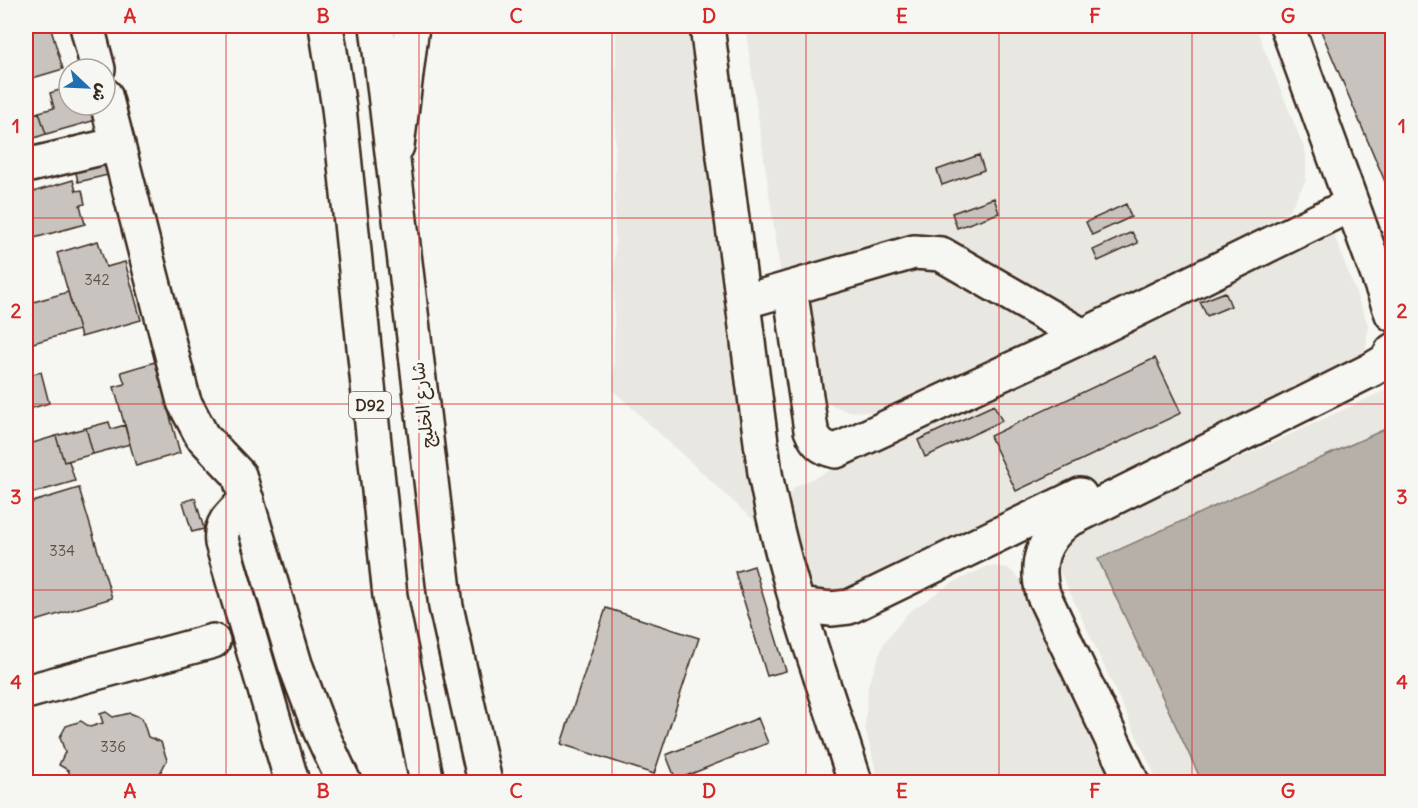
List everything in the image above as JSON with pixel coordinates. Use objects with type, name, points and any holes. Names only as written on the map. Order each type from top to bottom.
[{"type":"main road","points":[[87,26],[95,57]]},
{"type":"main road","points":[[309,26],[339,108]]},
{"type":"main road","name":"D92","points":[[326,26],[339,108],[390,596],[428,783]]},
{"type":"main road","name":"شارع الخليج","points":[[377,26],[446,607],[485,783]]},
{"type":"main road","points":[[395,166],[412,26]]},
{"type":"main road","points":[[706,26],[765,473],[776,534],[796,605],[855,783]]},
{"type":"main road","points":[[720,124],[729,26]]},
{"type":"main road","points":[[1287,26],[1392,315]]},
{"type":"main road","points":[[111,117],[184,402],[202,436],[236,470],[295,664],[320,730],[344,783]]},
{"type":"main road","points":[[26,166],[118,144]]},
{"type":"main road","points":[[790,288],[811,430],[816,441],[825,448],[836,451],[1083,336],[1352,204]]},
{"type":"main road","points":[[743,302],[914,252],[928,251],[953,260],[1083,336]]},
{"type":"main road","points":[[1132,783],[1043,594],[1039,578],[1039,561],[1044,546],[1054,532],[1067,521],[1371,370],[1386,361],[1392,351]]},
{"type":"main road","points":[[796,605],[831,609],[849,607],[948,557],[1104,484],[1131,477],[1150,480]]},
{"type":"main road","points":[[247,500],[225,520],[221,534],[292,783]]},
{"type":"main road","points":[[26,692],[213,640]]},
{"type":"main road","points":[[261,675],[295,664]]},
{"type":"shaded area","points":[[616,26],[694,26],[765,531],[614,391]]},
{"type":"shaded area","points":[[745,26],[1255,26],[1306,153],[1306,180],[1289,211],[1232,244],[892,413],[846,411],[815,397],[793,359]]},
{"type":"shaded area","points":[[1333,232],[1368,325],[1366,348],[1357,361],[838,606],[810,599],[784,501],[795,487]]},
{"type":"shaded area","points":[[1392,387],[1392,426],[1099,559],[1202,782],[1158,782],[1060,571],[1060,554],[1071,537]]},
{"type":"shaded area","points":[[1392,426],[1392,782],[1202,782],[1098,559]]},
{"type":"shaded area","points":[[988,566],[1008,568],[1024,582],[1118,782],[879,782],[865,727],[868,686],[884,643],[908,613],[950,584]]},
{"type":"building","points":[[26,26],[50,26],[59,57],[57,57],[57,71],[26,80]]},
{"type":"building","points":[[1319,26],[1392,26],[1392,198]]},
{"type":"building","points":[[26,91],[33,115],[26,117]]},
{"type":"building","points":[[57,91],[57,117],[95,117],[96,120],[46,134],[39,112],[54,108],[50,93]]},
{"type":"building","points":[[39,112],[46,134],[26,141],[26,117]]},
{"type":"building","points":[[979,155],[984,170],[942,185],[937,170]]},
{"type":"building","points":[[105,161],[108,175],[78,182],[75,168]]},
{"type":"building","points":[[73,180],[76,191],[82,190],[85,204],[80,205],[85,224],[27,240],[26,194]]},
{"type":"building","points":[[994,198],[999,213],[957,228],[952,213]]},
{"type":"building","points":[[1126,204],[1131,217],[1092,235],[1086,222]]},
{"type":"building","points":[[1132,232],[1138,243],[1098,261],[1093,250]]},
{"type":"building","points":[[98,241],[106,267],[125,262],[141,320],[81,337],[57,253]]},
{"type":"building","points":[[68,292],[79,330],[26,345],[26,300],[29,299],[30,303]]},
{"type":"building","points":[[1225,292],[1231,306],[1207,316],[1200,302]]},
{"type":"building","points":[[1155,358],[1181,413],[1016,491],[990,436]]},
{"type":"building","points":[[155,362],[180,453],[136,466],[114,387],[125,384],[121,372]]},
{"type":"building","points":[[41,372],[49,403],[26,410],[26,376]]},
{"type":"building","points":[[994,405],[1002,421],[925,457],[918,440]]},
{"type":"building","points":[[109,422],[111,429],[125,425],[130,444],[93,454],[86,428]]},
{"type":"building","points":[[86,428],[93,454],[64,462],[56,436]]},
{"type":"building","points":[[56,436],[64,462],[69,461],[75,481],[26,495],[26,445]]},
{"type":"building","points":[[79,488],[112,598],[26,624],[26,504]]},
{"type":"building","points":[[195,498],[204,529],[192,532],[183,502]]},
{"type":"building","points":[[754,566],[786,671],[767,676],[735,572]]},
{"type":"building","points":[[606,608],[699,638],[654,774],[561,744]]},
{"type":"building","points":[[106,712],[113,717],[130,713],[142,718],[148,737],[161,742],[167,760],[158,777],[160,782],[73,782],[68,770],[59,765],[65,752],[60,737],[66,726],[81,721],[90,727],[103,723],[100,714]]},
{"type":"building","points":[[758,718],[768,743],[676,780],[666,755]]}]
